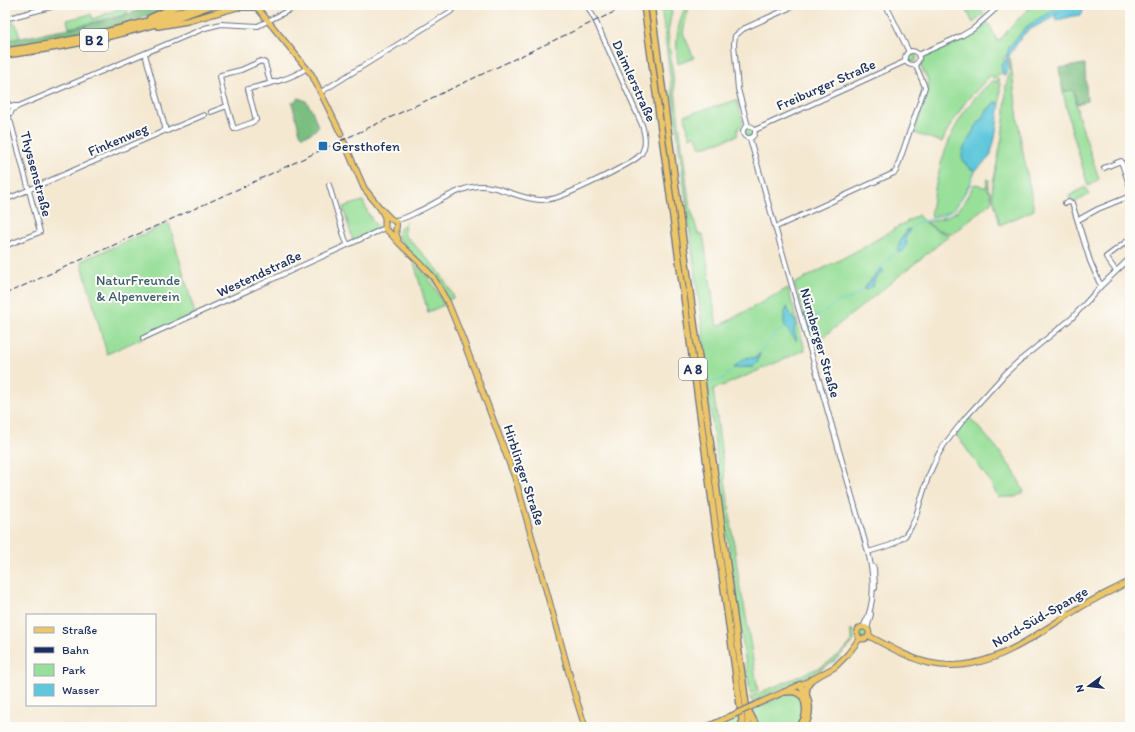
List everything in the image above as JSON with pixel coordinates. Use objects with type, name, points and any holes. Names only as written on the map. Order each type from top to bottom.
[{"type":"highway","points":[[133,26],[179,5]]},
{"type":"highway","name":"B 2","points":[[5,51],[68,41],[133,26],[200,5]]},
{"type":"highway","name":"B 2","points":[[5,55],[72,45],[143,27],[213,5]]},
{"type":"highway","name":"A 8","points":[[644,5],[743,727]]},
{"type":"highway","name":"A 8","points":[[651,5],[749,727]]},
{"type":"highway","points":[[143,27],[181,23],[242,6],[257,7]]},
{"type":"highway","points":[[804,696],[811,680]]},
{"type":"highway","points":[[799,685],[802,688],[806,711],[804,720],[800,727]]},
{"type":"highway","points":[[785,692],[799,693],[804,696],[810,706],[810,714],[804,727]]},
{"type":"highway","points":[[745,704],[757,727]]},
{"type":"main road","points":[[257,7],[307,68],[321,92],[340,134]]},
{"type":"main road","name":"Hirblinger Straße","points":[[344,142],[364,188],[380,208],[396,223],[397,237],[404,248]]},
{"type":"main road","name":"Hirblinger Straße","points":[[380,208],[384,217],[384,225],[387,230],[433,277],[444,295],[462,337],[515,478],[585,727]]},
{"type":"main road","points":[[385,222],[387,220],[392,220]]},
{"type":"main road","points":[[387,230],[396,228]]},
{"type":"main road","name":"Nord-Süd-Spange","points":[[869,636],[915,659],[941,665],[963,665],[981,662],[1009,651],[1078,608],[1130,581]]},
{"type":"main road","points":[[860,628],[865,628],[869,632],[869,636],[864,639],[860,638],[857,635],[857,631],[860,628]]},
{"type":"main road","points":[[707,727],[811,680],[835,666],[848,654],[860,638]]},
{"type":"street","points":[[5,19],[58,5]]},
{"type":"street","points":[[8,110],[213,26],[227,24],[258,26],[299,5]]},
{"type":"street","points":[[321,92],[450,12],[456,5]]},
{"type":"street","name":"Daimlerstraße","points":[[392,220],[407,217],[461,190],[480,186],[495,188],[538,200],[554,198],[605,175],[640,156],[645,145],[645,136],[642,125],[588,5]]},
{"type":"street","points":[[748,126],[738,89],[733,39],[743,29],[796,5]]},
{"type":"street","points":[[886,5],[909,52]]},
{"type":"street","points":[[918,55],[973,29],[1000,5]]},
{"type":"street","points":[[909,52],[914,52],[918,55]]},
{"type":"street","points":[[909,52],[906,56],[906,61],[909,64],[915,64]]},
{"type":"street","name":"Finkenweg","points":[[5,200],[156,135],[164,130],[165,127],[146,54]]},
{"type":"street","points":[[915,64],[918,61],[918,55]]},
{"type":"street","points":[[276,82],[270,82],[266,65],[262,61],[240,70],[221,75],[220,78],[234,129],[255,121],[256,118],[248,89],[276,82],[293,76],[307,68]]},
{"type":"street","name":"Freiburger Straße","points":[[755,130],[906,61]]},
{"type":"street","points":[[776,227],[857,191],[896,171],[925,87],[915,64]]},
{"type":"street","name":"Thyssenstraße","points":[[5,98],[40,232],[5,246]]},
{"type":"street","points":[[211,112],[227,106]]},
{"type":"street","points":[[164,130],[167,131],[204,115]]},
{"type":"street","points":[[748,126],[752,126],[755,130],[755,135],[750,139],[743,135],[744,128],[748,126]]},
{"type":"street","name":"Nürnberger Straße","points":[[750,139],[868,552],[871,565],[873,600],[865,628]]},
{"type":"street","points":[[1104,168],[1121,162],[1130,187]]},
{"type":"street","points":[[329,185],[348,245]]},
{"type":"street","points":[[1078,220],[1098,209],[1130,196]]},
{"type":"street","points":[[1065,203],[1072,203],[1085,248],[1099,282],[1102,285]]},
{"type":"street","name":"Daimlerstraße","points":[[396,228],[407,217]]},
{"type":"street","name":"Westendstraße","points":[[143,338],[348,245],[387,230]]},
{"type":"street","points":[[1116,271],[1106,256],[1130,239]]},
{"type":"street","points":[[868,552],[891,546],[905,536],[915,519],[928,477],[938,455],[956,429],[1004,375],[1072,318],[1102,285],[1130,258]]},
{"type":"green space","points":[[151,5],[175,5],[125,24],[42,43],[5,49],[6,28],[9,29],[10,33],[8,35],[10,40],[121,17]]},
{"type":"green space","points":[[661,5],[673,5],[668,32],[689,202],[698,234],[703,234],[717,327],[788,288],[805,350],[713,389],[740,589],[744,604],[758,691],[752,693],[750,692],[734,585],[708,392],[703,334]],"holes":[[[759,354],[753,367],[746,367],[734,368],[748,357],[756,358]]]},
{"type":"green space","points":[[686,5],[692,5],[689,6],[683,33],[694,58],[678,64],[678,34]]},
{"type":"green space","points":[[964,5],[980,5],[984,14],[973,23]]},
{"type":"green space","points":[[1033,5],[1061,5],[1038,19],[1009,47],[1008,54],[1003,58],[1005,62],[1001,65],[1003,72],[997,77],[993,78],[991,75],[966,101],[942,142],[914,133],[928,90],[928,80],[921,67],[925,57],[950,46],[981,28],[988,22],[998,42],[1019,18]]},
{"type":"green space","points":[[126,6],[128,13],[69,28],[67,20],[91,14],[93,19]]},
{"type":"green space","points":[[12,22],[16,24],[20,38],[5,41],[5,23]]},
{"type":"green space","points":[[912,53],[917,58],[912,63],[907,58]]},
{"type":"green space","points":[[1010,58],[1021,142],[1034,210],[1000,225],[992,193],[1002,138]]},
{"type":"green space","points":[[1085,64],[1087,101],[1077,104],[1073,90],[1063,92],[1059,68]]},
{"type":"green space","points":[[998,79],[1000,84],[1000,104],[995,102],[988,109],[975,128],[963,150],[963,159],[971,169],[976,170],[974,175],[958,203],[951,211],[932,217],[931,211],[938,174],[950,139],[968,107],[980,93],[994,80],[996,83]]},
{"type":"green space","points":[[1074,89],[1078,115],[1099,179],[1088,186],[1071,127],[1063,92]]},
{"type":"green space","points":[[299,98],[306,101],[312,110],[318,127],[311,133],[302,136],[292,103]]},
{"type":"green space","points":[[737,100],[743,123],[738,129],[737,136],[700,148],[696,136],[689,137],[685,115]]},
{"type":"green space","points":[[747,128],[751,128],[753,132],[751,136],[747,136],[745,134],[745,130]]},
{"type":"green space","points":[[987,179],[989,180],[988,190],[990,191],[992,200],[952,234],[938,230],[926,222],[938,220],[959,210],[973,185],[977,184],[986,188]]},
{"type":"green space","points":[[1085,187],[1089,195],[1073,203],[1069,196]]},
{"type":"green space","points":[[363,201],[368,213],[378,229],[353,241],[343,207]]},
{"type":"green space","points":[[918,215],[932,227],[949,235],[813,345],[811,345],[802,314],[803,312],[798,292],[794,284],[864,247]],"holes":[[[907,230],[910,230],[906,238],[907,243],[902,251],[899,248],[900,241]],[[881,268],[883,271],[875,279],[872,287],[865,290],[864,288]],[[804,301],[811,311],[813,332],[805,320],[806,309]]]},
{"type":"green space","points":[[406,222],[404,232],[405,235],[438,270],[453,295],[453,298],[449,300],[400,240],[397,235]]},
{"type":"green space","name":"NaturFreunde & Alpenverein","points":[[169,223],[195,314],[107,354],[81,261]]},
{"type":"green space","points":[[414,263],[431,282],[444,305],[428,312]]},
{"type":"green space","points":[[969,417],[996,447],[1015,473],[1024,492],[1015,497],[998,497],[989,480],[955,433]]},
{"type":"green space","points":[[861,628],[865,628],[868,633],[865,638],[861,638],[858,635],[858,631]]},
{"type":"green space","points":[[851,630],[853,630],[854,640],[835,661],[811,675],[752,702],[750,697],[823,666],[833,659],[850,643]]},
{"type":"green space","points":[[791,693],[802,698],[805,712],[798,727],[760,727],[755,720],[752,710]]},
{"type":"green space","points":[[737,717],[738,727],[715,727]]},
{"type":"water","points":[[1061,5],[1083,5],[1082,15],[1056,21],[1055,15],[1023,35],[1010,54],[1006,74],[1003,75],[1001,65],[1005,62],[1009,47],[1026,27]]},
{"type":"water","points":[[996,102],[1000,104],[995,138],[990,157],[976,170],[974,170],[967,166],[963,161],[963,150],[982,118]]},
{"type":"water","points":[[910,229],[906,238],[907,243],[903,251],[900,252],[898,251],[900,241],[907,230]]},
{"type":"water","points":[[881,268],[884,271],[875,279],[872,287],[865,290],[864,289]]},
{"type":"water","points":[[804,301],[815,316],[815,329],[813,333],[805,320],[806,309]]},
{"type":"water","points":[[787,307],[796,322],[794,331],[797,341],[789,333],[785,326],[784,318]]},
{"type":"water","points":[[760,353],[757,363],[753,367],[734,368],[744,359],[756,358]]},
{"type":"waterway","points":[[910,229],[919,222],[943,216],[955,209],[970,185],[974,170]]},
{"type":"waterway","points":[[881,268],[898,251]]},
{"type":"waterway","points":[[815,316],[825,312],[835,303],[852,298],[864,289]]},
{"type":"waterway","points":[[760,353],[764,346],[778,332],[785,328]]},
{"type":"waterway","points":[[711,383],[724,378],[734,368]]},
{"type":"railway","points":[[5,294],[245,186],[629,5]]},
{"type":"place","name":"Gersthofen","points":[[323,146]]}]
